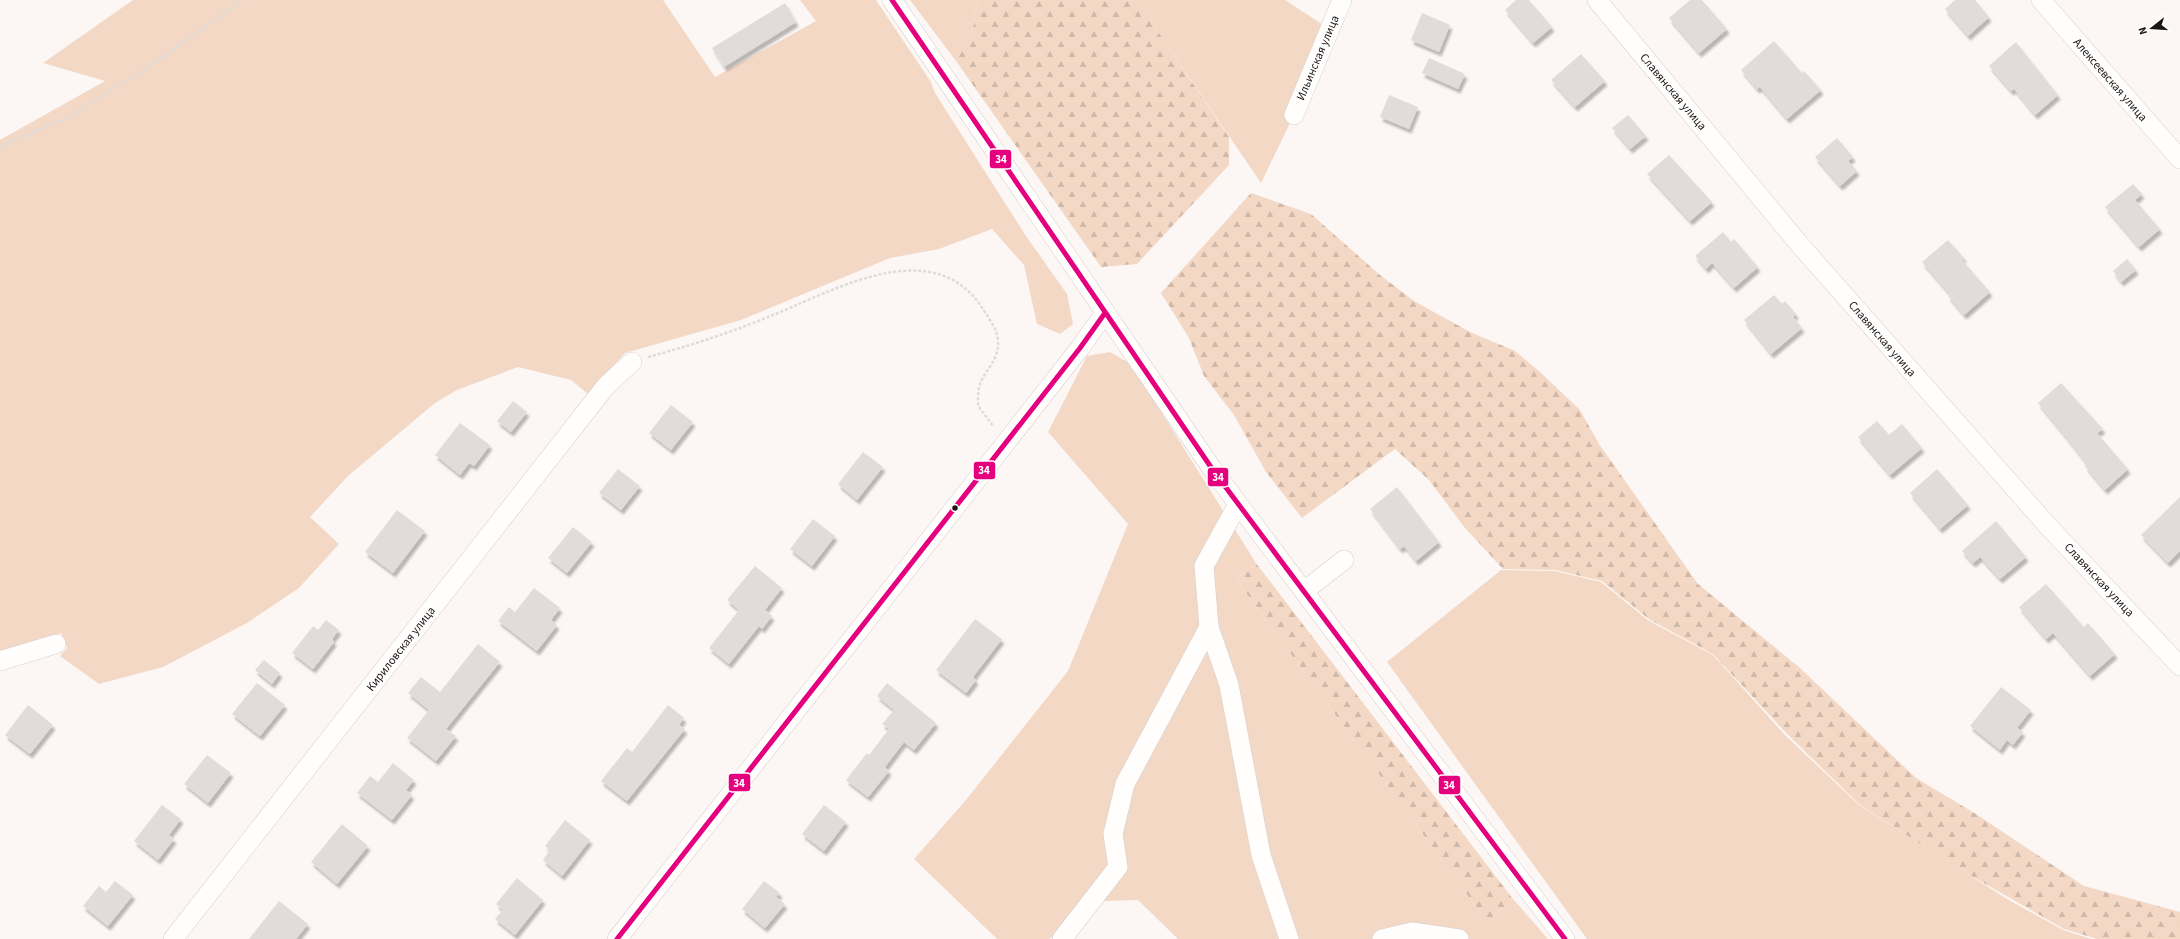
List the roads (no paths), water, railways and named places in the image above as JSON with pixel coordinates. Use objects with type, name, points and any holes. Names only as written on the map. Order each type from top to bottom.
[{"type":"street","points":[[892,0],[1105,313],[1238,504],[1565,939]]},
{"type":"street","name":"Ильинская улица","points":[[1294,115],[1342,0]]},
{"type":"street","name":"Славянская улица","points":[[1597,0],[1800,245],[2047,525],[2180,666]]},
{"type":"street","name":"Алексеевская улица","points":[[2041,0],[2180,159]]},
{"type":"street","points":[[618,939],[1105,313]]},
{"type":"street","name":"Кириловская улица","points":[[173,939],[577,422],[606,386],[632,362]]},
{"type":"street","points":[[1238,504],[1204,566],[1209,627],[1229,685],[1261,855],[1289,939]]},
{"type":"street","points":[[1304,591],[1344,560]]},
{"type":"street","points":[[1062,939],[1118,867],[1113,834],[1125,784],[1209,627]]},
{"type":"street","points":[[0,661],[56,644]]},
{"type":"street","points":[[1382,939],[1412,932],[1459,939]]}]
